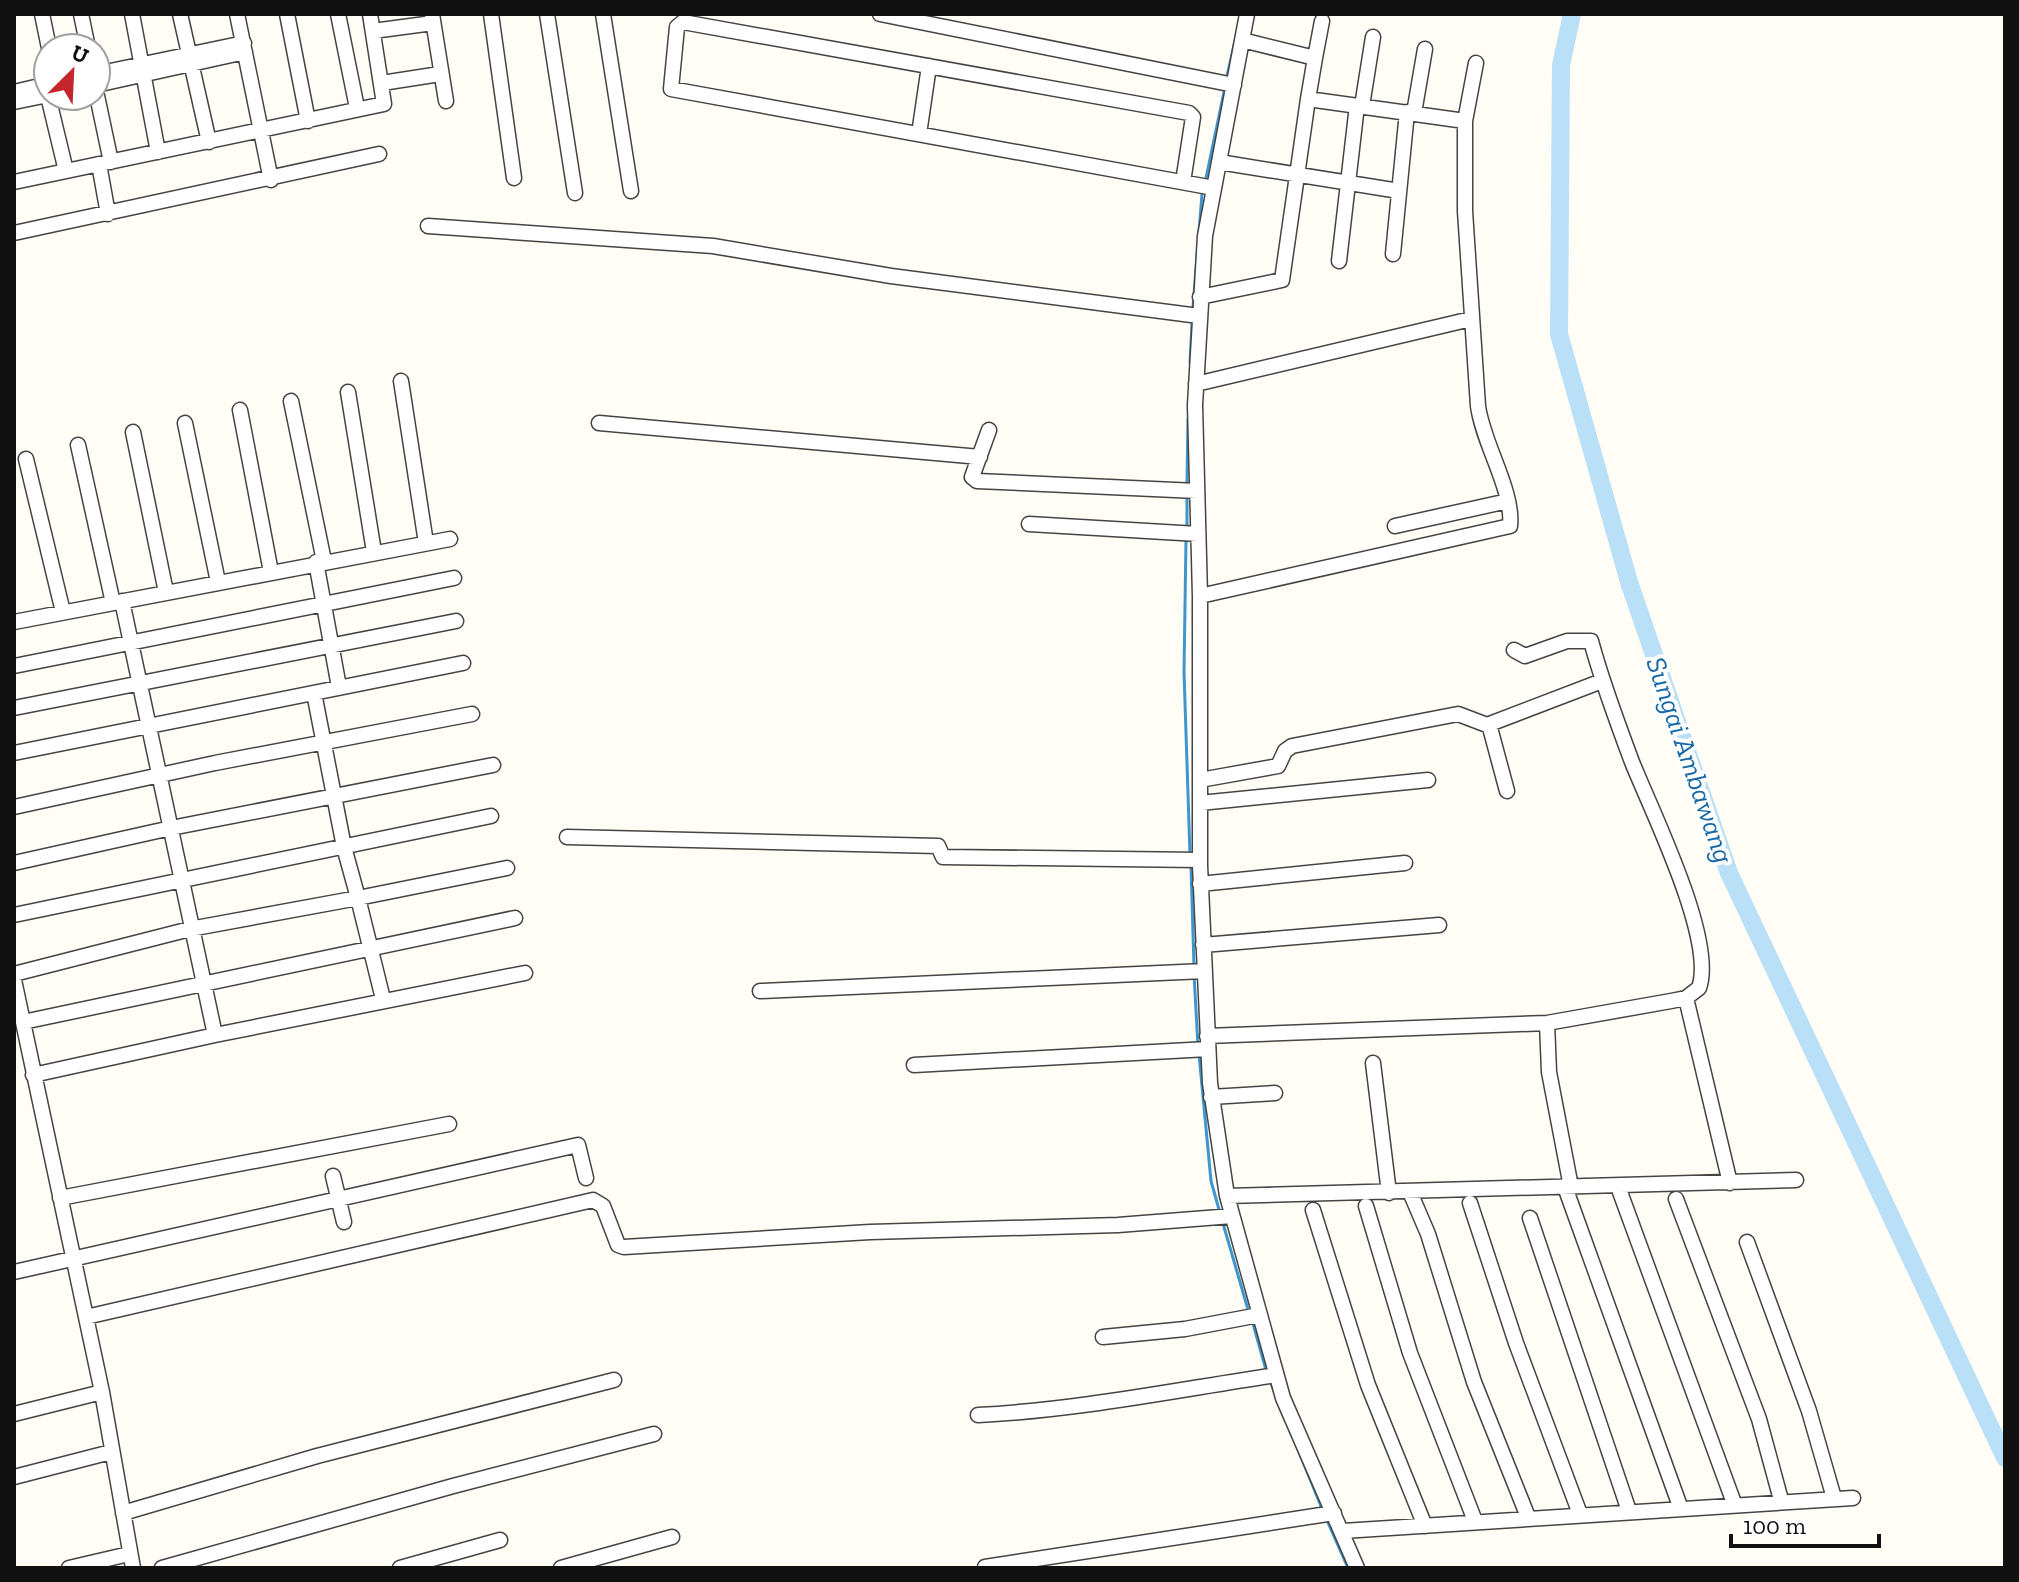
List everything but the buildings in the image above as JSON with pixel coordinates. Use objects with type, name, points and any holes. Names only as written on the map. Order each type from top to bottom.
[{"type":"street","points":[[132,14],[158,152]]},
{"type":"street","points":[[180,14],[209,142]]},
{"type":"street","points":[[237,14],[271,180]]},
{"type":"street","points":[[287,14],[308,121]]},
{"type":"street","points":[[338,14],[357,108]]},
{"type":"street","points":[[14,182],[385,104],[370,14]]},
{"type":"street","points":[[491,14],[514,178]]},
{"type":"street","points":[[547,14],[575,193]]},
{"type":"street","points":[[603,14],[631,191]]},
{"type":"street","points":[[880,14],[1234,85]]},
{"type":"street","points":[[1247,14],[1214,188],[1200,297],[1196,384],[1200,884],[1211,1097],[1227,1196],[1276,1375],[1302,1447],[1343,1531],[1357,1568]]},
{"type":"street","points":[[373,31],[433,18],[446,101]]},
{"type":"street","points":[[1200,297],[1282,280],[1294,176],[1322,21]]},
{"type":"street","points":[[1183,182],[1191,114],[683,22],[677,27],[671,89],[1214,188]]},
{"type":"street","points":[[1339,261],[1347,183],[1373,37]]},
{"type":"street","points":[[1242,40],[1315,58]]},
{"type":"street","points":[[112,80],[142,70],[244,48]]},
{"type":"street","points":[[1393,254],[1411,113],[1425,49]]},
{"type":"street","points":[[1200,596],[1510,526],[1508,501],[1480,423],[1471,319],[1465,126],[1476,63]]},
{"type":"street","points":[[919,134],[929,66]]},
{"type":"street","points":[[112,73],[142,70]]},
{"type":"street","points":[[382,83],[440,74]]},
{"type":"street","points":[[1308,99],[1359,110],[1411,113],[1465,126]]},
{"type":"street","points":[[52,112],[66,171]]},
{"type":"street","points":[[99,112],[108,214]]},
{"type":"street","points":[[14,233],[271,180],[379,154]]},
{"type":"street","points":[[1219,162],[1399,191]]},
{"type":"street","points":[[428,226],[713,246],[891,276],[1199,316]]},
{"type":"street","points":[[1196,384],[1471,319]]},
{"type":"street","points":[[401,381],[426,543]]},
{"type":"street","points":[[348,392],[374,552]]},
{"type":"street","points":[[291,401],[339,687]]},
{"type":"street","points":[[240,410],[271,572]]},
{"type":"street","points":[[185,423],[218,582]]},
{"type":"street","points":[[599,423],[980,457]]},
{"type":"street","points":[[989,430],[972,477],[977,481],[1197,491]]},
{"type":"street","points":[[133,432],[166,592]]},
{"type":"street","points":[[78,445],[129,642],[215,1035]]},
{"type":"street","points":[[26,459],[63,612]]},
{"type":"street","points":[[1395,526],[1508,501]]},
{"type":"street","points":[[1029,524],[1198,534]]},
{"type":"street","points":[[14,622],[450,539]]},
{"type":"street","points":[[14,666],[454,578]]},
{"type":"street","points":[[14,708],[456,621]]},
{"type":"street","points":[[914,1065],[1208,1042],[1547,1023],[1686,998],[1699,988],[1703,973],[1690,907],[1602,681],[1591,641],[1587,638],[1525,656],[1514,650]]},
{"type":"street","points":[[14,753],[463,663]]},
{"type":"street","points":[[1200,780],[1278,766],[1285,751],[1292,746],[1458,714],[1479,725],[1489,724],[1602,681]]},
{"type":"street","points":[[314,693],[344,847],[383,999]]},
{"type":"street","points":[[14,807],[472,714]]},
{"type":"street","points":[[1489,724],[1507,791]]},
{"type":"street","points":[[14,863],[171,828],[493,765]]},
{"type":"street","points":[[1200,803],[1428,780]]},
{"type":"street","points":[[14,915],[491,816]]},
{"type":"street","points":[[567,837],[938,846],[943,857],[1200,860]]},
{"type":"street","points":[[1200,884],[1405,863]]},
{"type":"street","points":[[14,974],[190,929],[507,868]]},
{"type":"street","points":[[19,1020],[515,918]]},
{"type":"street","points":[[1203,945],[1439,925]]},
{"type":"street","points":[[760,991],[1204,971]]},
{"type":"street","points":[[33,1075],[383,999],[525,973]]},
{"type":"street","points":[[14,980],[19,1020],[102,1392],[131,1561],[69,1568]]},
{"type":"street","points":[[1686,998],[1730,1183]]},
{"type":"street","points":[[1547,1023],[1549,1072],[1568,1187],[1681,1509]]},
{"type":"street","points":[[1373,1063],[1389,1193]]},
{"type":"street","points":[[1211,1097],[1275,1093]]},
{"type":"street","points":[[60,1198],[449,1124]]},
{"type":"street","points":[[14,1272],[578,1145],[586,1178]]},
{"type":"street","points":[[333,1176],[344,1222]]},
{"type":"street","points":[[1227,1196],[1796,1180]]},
{"type":"street","points":[[1410,1192],[1428,1234],[1474,1382],[1528,1517]]},
{"type":"street","points":[[1620,1192],[1734,1503]]},
{"type":"street","points":[[1676,1199],[1759,1419],[1781,1500]]},
{"type":"street","points":[[86,1317],[593,1200],[603,1206],[618,1245],[624,1247],[870,1232],[1118,1225],[1232,1216]]},
{"type":"street","points":[[1470,1203],[1516,1343],[1580,1514]]},
{"type":"street","points":[[1366,1206],[1410,1353],[1475,1521]]},
{"type":"street","points":[[1313,1210],[1368,1385],[1425,1526]]},
{"type":"street","points":[[1530,1218],[1629,1511]]},
{"type":"street","points":[[1747,1242],[1809,1411],[1834,1498]]},
{"type":"street","points":[[1103,1337],[1185,1329],[1259,1315]]},
{"type":"street","points":[[978,1415],[1035,1412],[1139,1399],[1276,1375]]},
{"type":"street","points":[[123,1513],[317,1456],[614,1380]]},
{"type":"street","points":[[14,1414],[102,1392]]},
{"type":"street","points":[[162,1568],[453,1486],[654,1434]]},
{"type":"street","points":[[14,1477],[111,1452]]},
{"type":"street","points":[[1343,1531],[1734,1503],[1853,1498]]},
{"type":"street","points":[[985,1567],[1334,1513]]},
{"type":"street","points":[[561,1568],[672,1537]]},
{"type":"street","points":[[400,1568],[500,1540]]},
{"type":"waterway","name":"Sungai Ambawang","points":[[1572,14],[1561,65],[1559,334],[1629,582],[1729,873],[2005,1458]]},
{"type":"waterway","points":[[1227,76],[1235,41]]},
{"type":"waterway","points":[[1206,178],[1224,92]]},
{"type":"waterway","points":[[1193,307],[1202,194]]},
{"type":"waterway","points":[[1190,363],[1192,323]]},
{"type":"waterway","points":[[1187,483],[1188,419]]},
{"type":"waterway","points":[[1187,499],[1187,527]]},
{"type":"waterway","points":[[1186,539],[1184,672],[1190,855]]},
{"type":"waterway","points":[[1191,867],[1194,967]]},
{"type":"waterway","points":[[1194,974],[1198,1047]]},
{"type":"waterway","points":[[1199,1054],[1211,1181],[1220,1213]]},
{"type":"waterway","points":[[1222,1220],[1249,1313]]},
{"type":"waterway","points":[[1252,1320],[1266,1370]]},
{"type":"waterway","points":[[1270,1381],[1323,1511]]},
{"type":"waterway","points":[[1326,1518],[1348,1568]]}]
